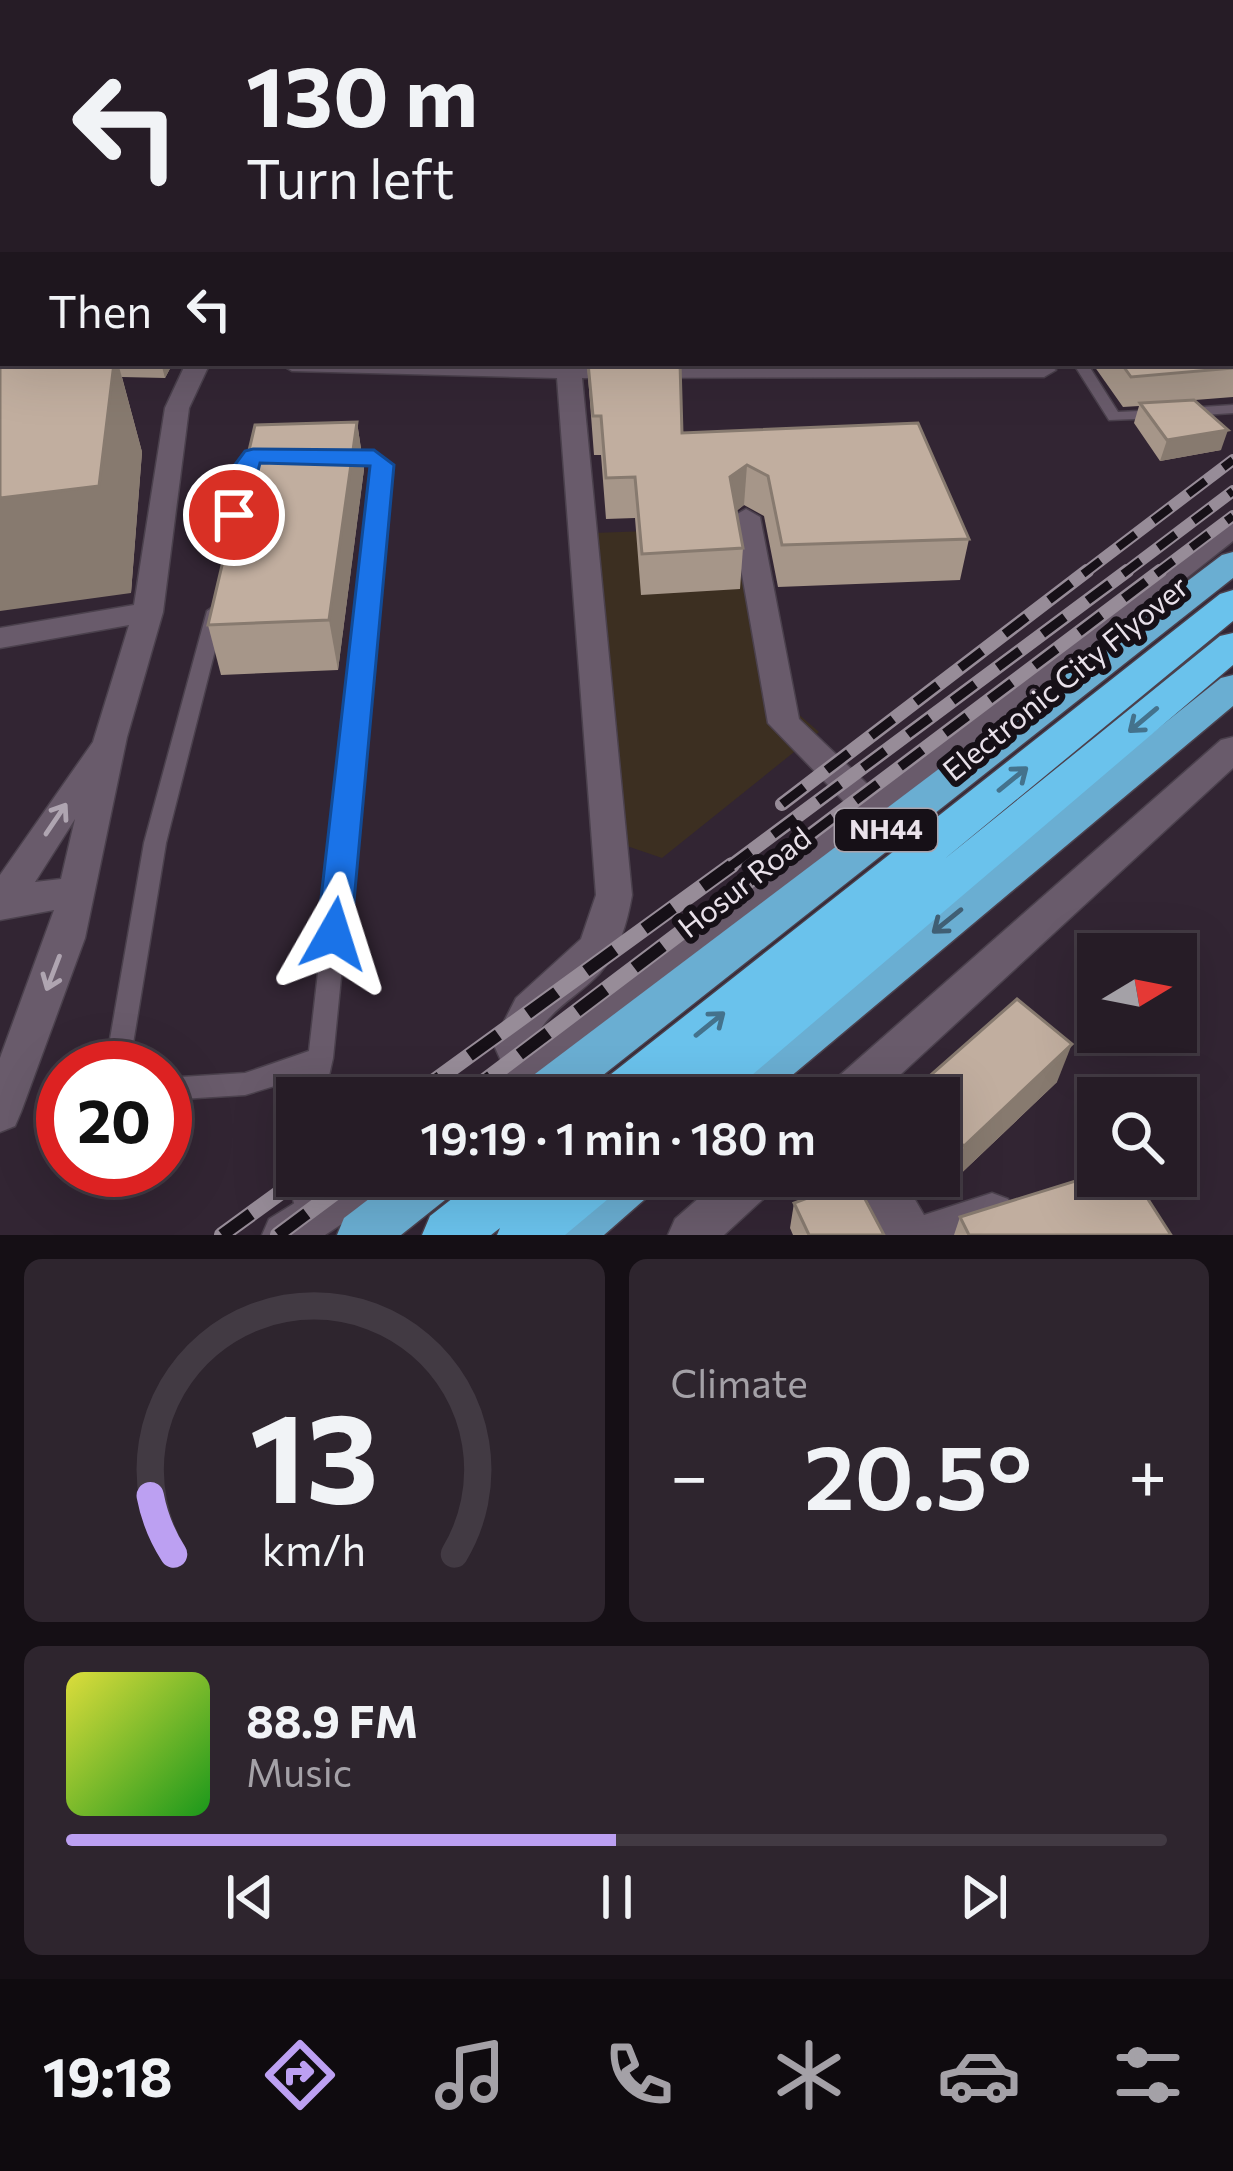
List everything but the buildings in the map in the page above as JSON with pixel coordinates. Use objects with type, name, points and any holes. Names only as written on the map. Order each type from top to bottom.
[{"type":"highway","name":"Hosur Road","points":[[543,1077],[1233,562]]},
{"type":"highway","name":"Electronic City Flyover","points":[[645,1077],[1233,602]]},
{"type":"highway","points":[[713,1077],[1233,645]]},
{"type":"highway","points":[[757,1077],[1233,687]]},
{"type":"highway","points":[[362,1235],[411,1197]]},
{"type":"highway","points":[[449,1235],[496,1197]]},
{"type":"highway","points":[[524,1235],[570,1197]]},
{"type":"highway","points":[[566,1235],[611,1197]]},
{"type":"street","points":[[0,1112],[67,938],[111,737],[148,612],[177,408],[197,366]]},
{"type":"street","points":[[361,366],[569,372],[1044,370]]},
{"type":"street","points":[[520,1077],[513,1043],[524,1015],[534,1000],[592,954],[607,928],[614,895],[569,372]]},
{"type":"street","points":[[746,518],[784,723],[874,811]]},
{"type":"street","points":[[542,1077],[1233,527]]},
{"type":"street","points":[[0,638],[148,612]]},
{"type":"street","points":[[0,902],[111,737]]},
{"type":"street","points":[[868,1077],[1233,749]]},
{"type":"street","points":[[0,902],[76,892]]},
{"type":"street","points":[[299,1210],[329,1197]]},
{"type":"street","points":[[691,1235],[734,1197]]},
{"type":"street","points":[[889,1197],[910,1235]]},
{"type":"street","points":[[929,1235],[1034,1202]]},
{"type":"lane","points":[[1082,366],[1114,417],[1233,409]]},
{"type":"lane","points":[[229,554],[243,470],[253,456],[374,458],[382,465],[316,1077]]},
{"type":"lane","points":[[122,1041],[155,843],[221,594]]},
{"type":"lane","points":[[192,1089],[227,1090],[273,1081],[321,1058]]},
{"type":"shaded area","points":[[759,527],[797,713],[819,732],[662,858],[624,845],[593,533]]},
{"type":"railway","points":[[1083,574],[1233,460]]},
{"type":"railway","points":[[1125,572],[1233,491]]},
{"type":"railway","points":[[1156,574],[1233,516]]},
{"type":"railway","points":[[782,804],[1087,571]]},
{"type":"railway","points":[[766,868],[1160,571]]},
{"type":"railway","points":[[728,868],[1125,572]]},
{"type":"railway","points":[[440,1077],[732,865]]},
{"type":"railway","points":[[490,1077],[770,865]]},
{"type":"railway","points":[[222,1235],[276,1196]]},
{"type":"railway","points":[[278,1235],[329,1197]]},
{"type":"route","points":[[234,515],[243,470],[253,456],[374,458],[382,465],[334,934]]}]
